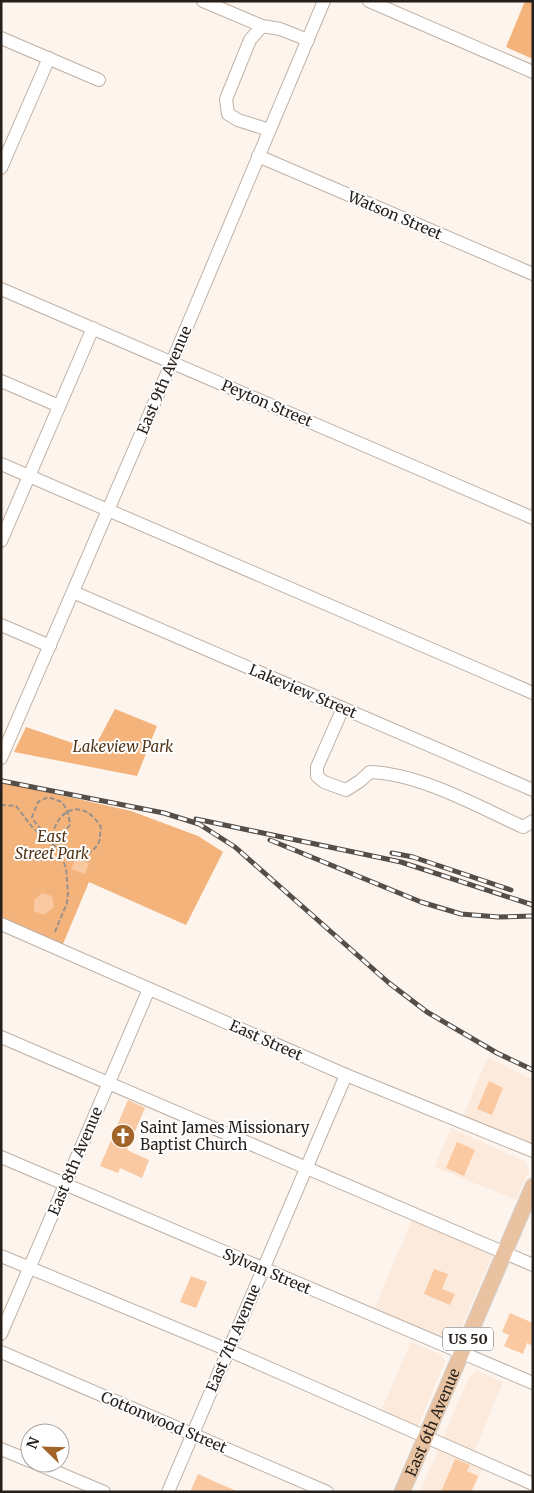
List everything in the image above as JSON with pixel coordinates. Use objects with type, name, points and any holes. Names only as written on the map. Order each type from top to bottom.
[{"type":"main road","name":"East 6th Avenue","points":[[402,1492],[533,1186]]},
{"type":"street","points":[[203,1],[262,26],[280,29],[308,40]]},
{"type":"street","name":"East 9th Avenue","points":[[1,758],[172,362],[324,1]]},
{"type":"street","points":[[369,1],[533,72]]},
{"type":"street","points":[[262,26],[250,40],[226,99],[228,114],[238,120],[269,130]]},
{"type":"street","points":[[1,38],[98,80]]},
{"type":"street","points":[[1,168],[49,58]]},
{"type":"street","name":"Watson Street","points":[[258,156],[533,274]]},
{"type":"street","name":"Peyton Street","points":[[1,289],[533,518]]},
{"type":"street","points":[[1,541],[93,328]]},
{"type":"street","points":[[1,381],[59,406]]},
{"type":"street","points":[[1,464],[533,693]]},
{"type":"street","name":"Lakeview Street","points":[[73,592],[533,790]]},
{"type":"street","points":[[1,625],[50,646]]},
{"type":"street","points":[[343,708],[317,767],[317,776],[324,782],[346,790],[370,772],[382,772],[423,782],[524,827],[533,821]]},
{"type":"street","name":"East Street","points":[[1,924],[346,1075],[533,1151]]},
{"type":"street","name":"East 8th Avenue","points":[[1,1334],[149,989]]},
{"type":"street","points":[[1,1038],[305,1169],[533,1264]]},
{"type":"street","name":"East 7th Avenue","points":[[168,1492],[346,1075]]},
{"type":"street","name":"Sylvan Street","points":[[1,1157],[533,1383]]},
{"type":"street","points":[[1,1256],[228,1350],[533,1484]]},
{"type":"street","name":"Cottonwood Street","points":[[1,1352],[327,1492]]},
{"type":"street","points":[[1,1449],[20,1457]]},
{"type":"street","points":[[59,1473],[104,1492]]},
{"type":"path","points":[[52,836],[59,818],[68,811],[82,810],[96,820],[101,827],[99,840],[95,848],[85,855],[78,856],[67,852],[52,836],[41,831],[32,817],[38,802],[48,797],[62,802],[68,811],[70,825],[62,836],[52,836]]},
{"type":"path","points":[[1,805],[16,806],[34,828],[55,846],[66,868],[68,892],[66,904],[50,946]]},
{"type":"path","points":[[26,818],[32,817]]},
{"type":"shaded area","points":[[488,1057],[533,1080],[533,1148],[462,1118]]},
{"type":"shaded area","points":[[451,1128],[526,1162],[529,1171],[516,1200],[434,1167]]},
{"type":"shaded area","points":[[415,1213],[496,1247],[457,1337],[453,1341],[374,1309]]},
{"type":"shaded area","points":[[411,1342],[440,1354],[445,1361],[414,1436],[377,1420]]},
{"type":"shaded area","points":[[477,1371],[503,1382],[471,1460],[484,1465],[473,1492],[420,1492],[469,1377]]},
{"type":"green space","points":[[525,1],[533,1],[533,59],[506,47]]},
{"type":"green space","name":"Lakeview Park","points":[[115,709],[157,726],[137,776],[14,752],[26,727],[93,750]]},
{"type":"green space","name":"East Street Park","points":[[1,778],[24,787],[131,811],[198,836],[223,852],[186,925],[89,882],[63,944],[1,918]]},
{"type":"building","points":[[76,858],[89,863],[85,874],[71,869]]},
{"type":"building","points":[[42,893],[52,896],[54,907],[44,915],[34,911],[34,900]]},
{"type":"building","points":[[489,1081],[503,1088],[492,1115],[477,1109]]},
{"type":"building","name":"Saint James Missionary Baptist Church","points":[[128,1100],[145,1108],[127,1150],[149,1160],[142,1178],[120,1168],[118,1173],[100,1166]]},
{"type":"building","points":[[457,1142],[475,1150],[464,1176],[446,1168]]},
{"type":"building","points":[[434,1269],[448,1274],[442,1289],[455,1294],[450,1305],[424,1294]]},
{"type":"building","points":[[191,1276],[207,1282],[196,1308],[180,1302]]},
{"type":"building","points":[[510,1313],[533,1323],[533,1346],[527,1343],[523,1354],[504,1346],[509,1335],[502,1332]]},
{"type":"building","points":[[455,1459],[470,1465],[467,1471],[478,1476],[471,1492],[441,1492]]},
{"type":"building","points":[[198,1474],[218,1483],[239,1492],[190,1492]]},
{"type":"railway","points":[[2,781],[164,813],[199,824],[235,847],[389,983],[427,1012],[497,1053],[533,1070]]},
{"type":"railway","points":[[196,819],[401,862],[533,905]]},
{"type":"railway","points":[[270,840],[421,902],[461,914],[498,917],[533,916]]},
{"type":"railway","points":[[392,853],[413,857],[511,890]]},
{"type":"place","name":"Saint James Missionary Baptist Church","points":[[123,1136]]}]
